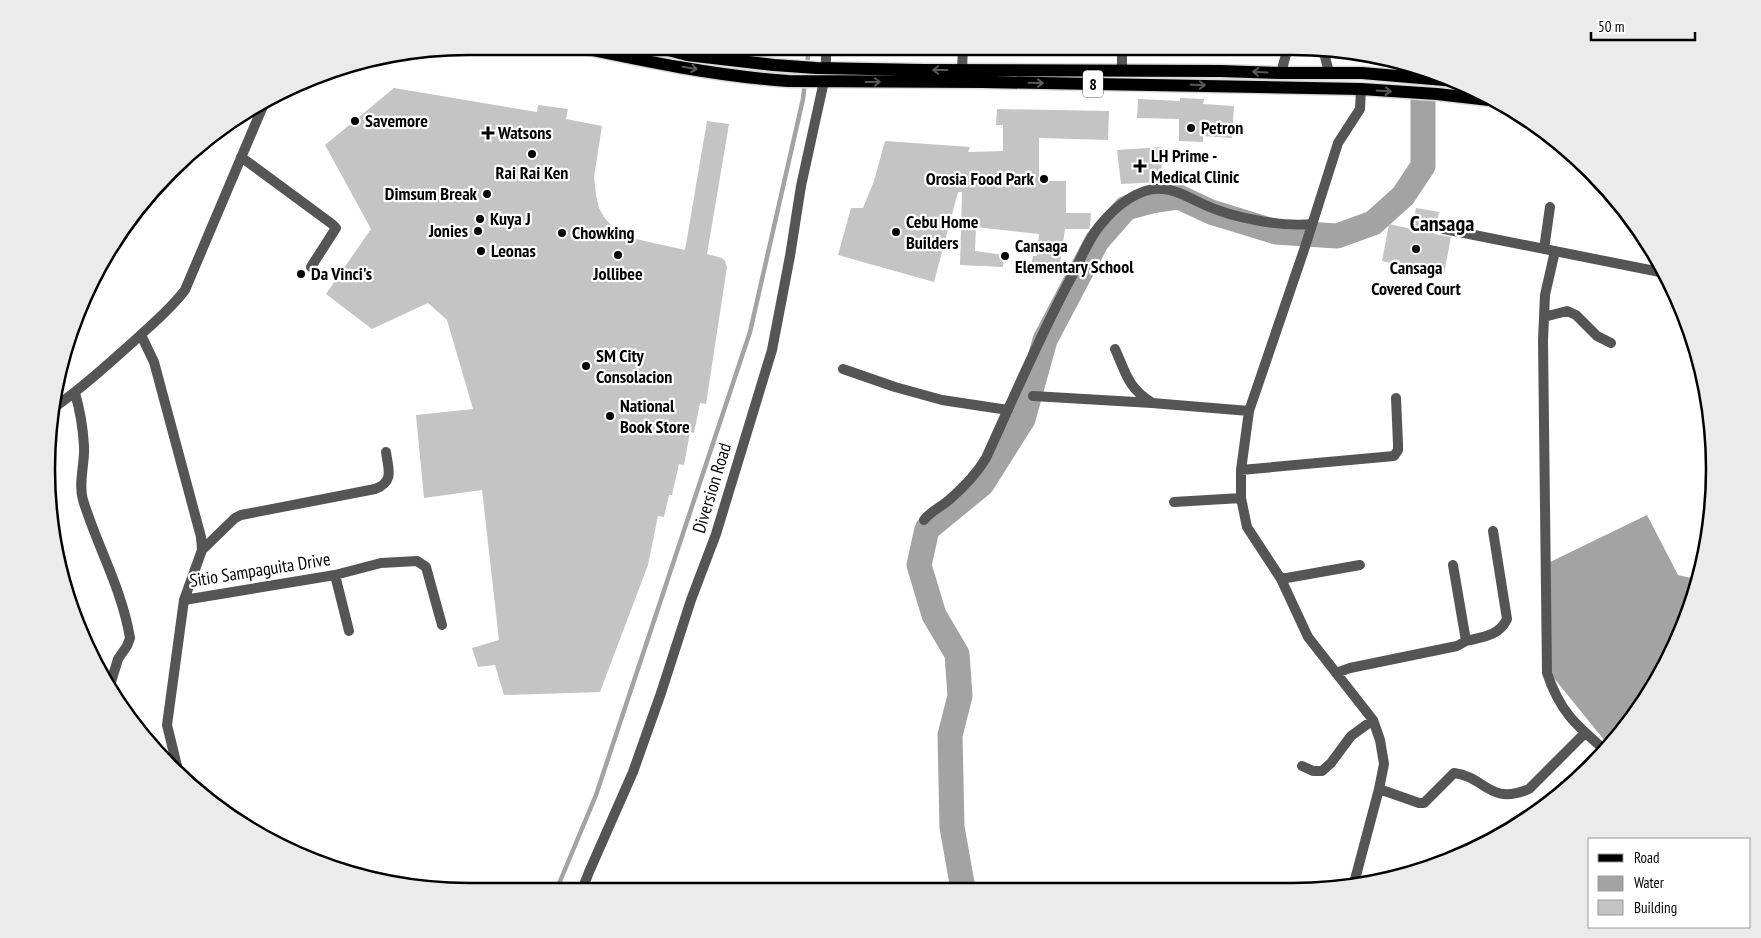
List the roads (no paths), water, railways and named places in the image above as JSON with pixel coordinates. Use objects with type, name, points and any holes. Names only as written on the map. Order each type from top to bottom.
[{"type":"main road","name":"8","points":[[616,55],[763,79],[788,81],[993,82],[1360,89],[1476,98]]},
{"type":"main road","name":"8","points":[[687,55],[821,68],[1220,70],[1425,77]]},
{"type":"street","points":[[821,68],[824,55]]},
{"type":"street","points":[[962,70],[963,55]]},
{"type":"street","points":[[1122,55],[1122,70]]},
{"type":"street","points":[[1281,73],[1286,55]]},
{"type":"street","points":[[1325,57],[1330,73]]},
{"type":"street","name":"Diversion Road","points":[[584,883],[633,772],[655,711],[691,600],[716,534],[772,350],[820,81]]},
{"type":"street","points":[[1355,878],[1384,764],[1380,740],[1373,720],[1345,682],[1308,638],[1281,579],[1247,527],[1241,498],[1241,470],[1249,411],[1338,143],[1360,109],[1360,89]]},
{"type":"street","points":[[61,403],[75,394],[141,335],[175,303],[185,290],[261,111]]},
{"type":"street","points":[[241,157],[336,228],[311,267]]},
{"type":"street","points":[[924,520],[976,474],[986,458],[1054,310],[1100,224],[1114,210],[1139,193],[1162,188],[1219,210],[1248,218],[1295,226],[1312,226]]},
{"type":"street","points":[[1544,249],[1550,207]]},
{"type":"street","points":[[1444,230],[1656,271]]},
{"type":"street","points":[[1555,251],[1545,294],[1544,317],[1547,673],[1554,694],[1566,713],[1600,746]]},
{"type":"street","points":[[1544,317],[1566,311],[1576,315],[1597,336],[1611,343]]},
{"type":"street","points":[[141,335],[154,362],[201,537],[202,550],[184,600]]},
{"type":"street","points":[[1115,349],[1132,387],[1139,395],[1152,403]]},
{"type":"street","points":[[843,369],[894,387],[942,400],[1008,410]]},
{"type":"street","points":[[75,394],[84,447],[81,484],[82,498],[110,570],[130,638],[118,659],[111,678]]},
{"type":"street","points":[[1033,396],[1249,411]]},
{"type":"street","points":[[1241,470],[1394,456],[1398,444],[1396,398]]},
{"type":"street","points":[[202,550],[235,518],[241,515],[382,487],[389,475],[386,452]]},
{"type":"street","points":[[1174,502],[1241,498]]},
{"type":"street","points":[[1336,673],[1350,668],[1457,646],[1502,629],[1507,619],[1493,531]]},
{"type":"street","name":"Sitio Sampaguita Drive","points":[[176,762],[167,725],[184,600],[335,575],[381,563],[417,561],[426,567],[442,625]]},
{"type":"street","points":[[1453,565],[1466,641]]},
{"type":"street","points":[[1281,579],[1360,566]]},
{"type":"street","points":[[335,575],[349,631]]},
{"type":"street","points":[[1302,766],[1313,771],[1322,771],[1331,764],[1350,736],[1373,720]]},
{"type":"street","points":[[1379,789],[1424,803],[1454,773],[1463,774],[1493,792],[1507,795],[1520,793],[1529,789],[1585,733]]},
{"type":"water","points":[[1647,515],[1678,575],[1691,578],[1674,627],[1651,676],[1604,740],[1549,672],[1546,564]]},
{"type":"waterway","points":[[559,883],[596,795],[750,332],[803,99],[808,55]]},
{"type":"waterway","points":[[962,883],[952,827],[950,735],[960,696],[957,654],[934,615],[919,565],[927,529],[982,484],[1023,419],[1045,340],[1097,241],[1126,208],[1152,201],[1179,197],[1211,212],[1276,232],[1337,236],[1373,223],[1403,196],[1423,166],[1423,76]]},
{"type":"place","name":"Savemore","points":[[355,121]]},
{"type":"place","name":"Petron","points":[[1191,128]]},
{"type":"place","name":"Watsons","points":[[488,133]]},
{"type":"place","name":"Rai Rai Ken","points":[[532,154]]},
{"type":"place","name":"LH Prime - Medical Clinic","points":[[1140,166]]},
{"type":"place","name":"Orosia Food Park","points":[[1044,179]]},
{"type":"place","name":"Dimsum Break","points":[[487,194]]},
{"type":"place","name":"Kuya J","points":[[480,219]]},
{"type":"place","name":"Jonies","points":[[478,231]]},
{"type":"place","name":"Cebu Home Builders","points":[[896,232]]},
{"type":"place","name":"Chowking","points":[[562,233]]},
{"type":"place","name":"Cansaga Covered Court","points":[[1416,249]]},
{"type":"place","name":"Leonas","points":[[481,251]]},
{"type":"place","name":"Jollibee","points":[[618,255]]},
{"type":"place","name":"Cansaga Elementary School","points":[[1005,256]]},
{"type":"place","name":"Da Vinci's","points":[[301,274]]},
{"type":"place","name":"SM City Consolacion","points":[[586,366]]},
{"type":"place","name":"National Book Store","points":[[610,416]]},
{"type":"district","name":"Cansaga","points":[[1442,223]]}]
